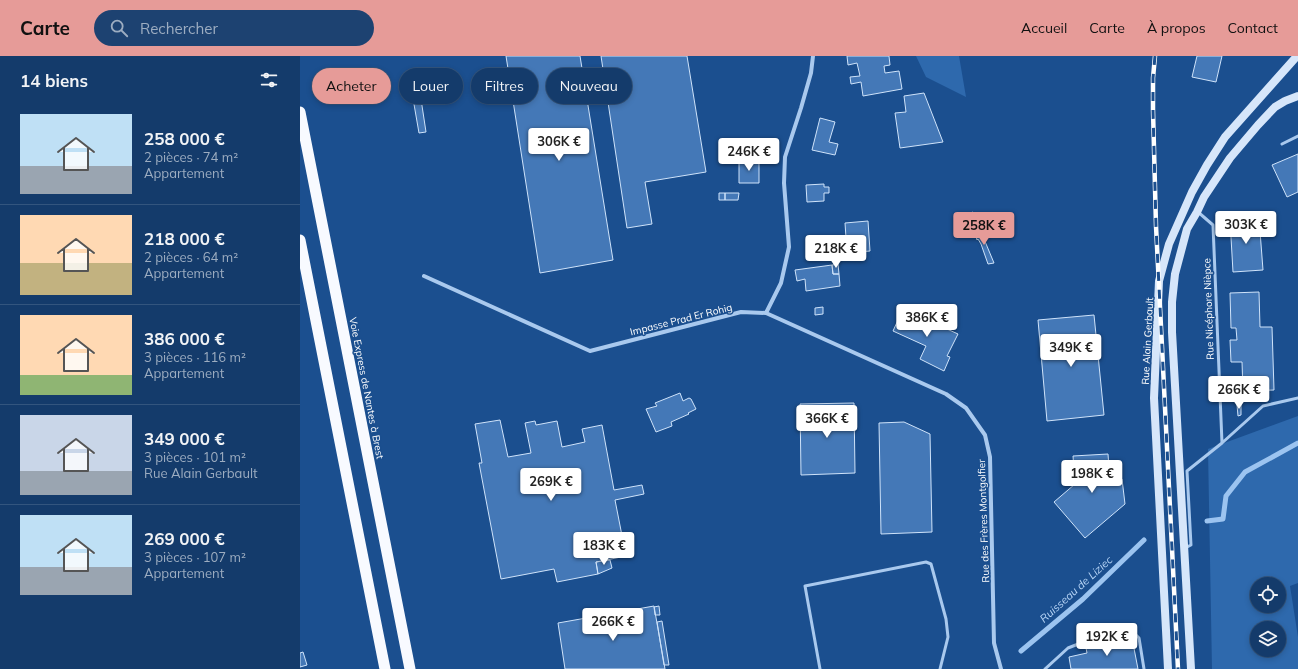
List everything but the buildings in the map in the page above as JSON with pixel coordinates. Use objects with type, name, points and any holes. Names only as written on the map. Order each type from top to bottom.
[{"type":"highway","name":"Voie Express de Nantes à Brest","points":[[300,112],[410,669]]},
{"type":"highway","points":[[300,240],[384,669]]},
{"type":"main road","name":"Rue Alain Gerbault","points":[[1168,669],[1154,398],[1159,281],[1169,244],[1192,192],[1207,165],[1225,137],[1297,56]]},
{"type":"main road","points":[[1191,669],[1172,340],[1172,302],[1175,274],[1187,228],[1215,179],[1230,158],[1274,107],[1298,96]]},
{"type":"street","points":[[766,313],[781,283],[789,248],[784,183],[784,157],[812,73],[812,56]]},
{"type":"street","name":"Impasse Prad Er Rohig","points":[[424,276],[590,350],[741,312],[766,313]]},
{"type":"street","name":"Rue des Frères Montgolfier","points":[[766,313],[946,394],[966,408],[985,435],[990,457],[994,643],[1001,669]]},
{"type":"lane","points":[[1282,144],[1298,136]]},
{"type":"lane","name":"Rue Nicéphore Nièpce","points":[[1197,212],[1213,225],[1222,443]]},
{"type":"lane","points":[[1183,549],[1191,545],[1187,471],[1222,443],[1262,406],[1298,398]]},
{"type":"lane","points":[[820,669],[805,586],[926,562],[930,564],[946,619],[948,637],[940,669]]},
{"type":"lane","points":[[1045,669],[1068,648],[1086,641],[1133,632],[1139,638],[1144,669]]},
{"type":"shaded area","points":[[916,56],[959,56],[966,97],[926,77]]},
{"type":"shaded area","points":[[1298,416],[1298,583],[1290,586],[1298,637],[1298,669],[1212,669],[1208,449]]},
{"type":"waterway","name":"Ruisseau de Liziec","points":[[1207,521],[1223,519],[1226,496],[1245,472],[1298,443]]},
{"type":"waterway","name":"Ruisseau de Liziec","points":[[1021,651],[1083,599],[1144,540]]},
{"type":"railway","points":[[1155,56],[1153,110],[1156,226],[1178,669]]}]
